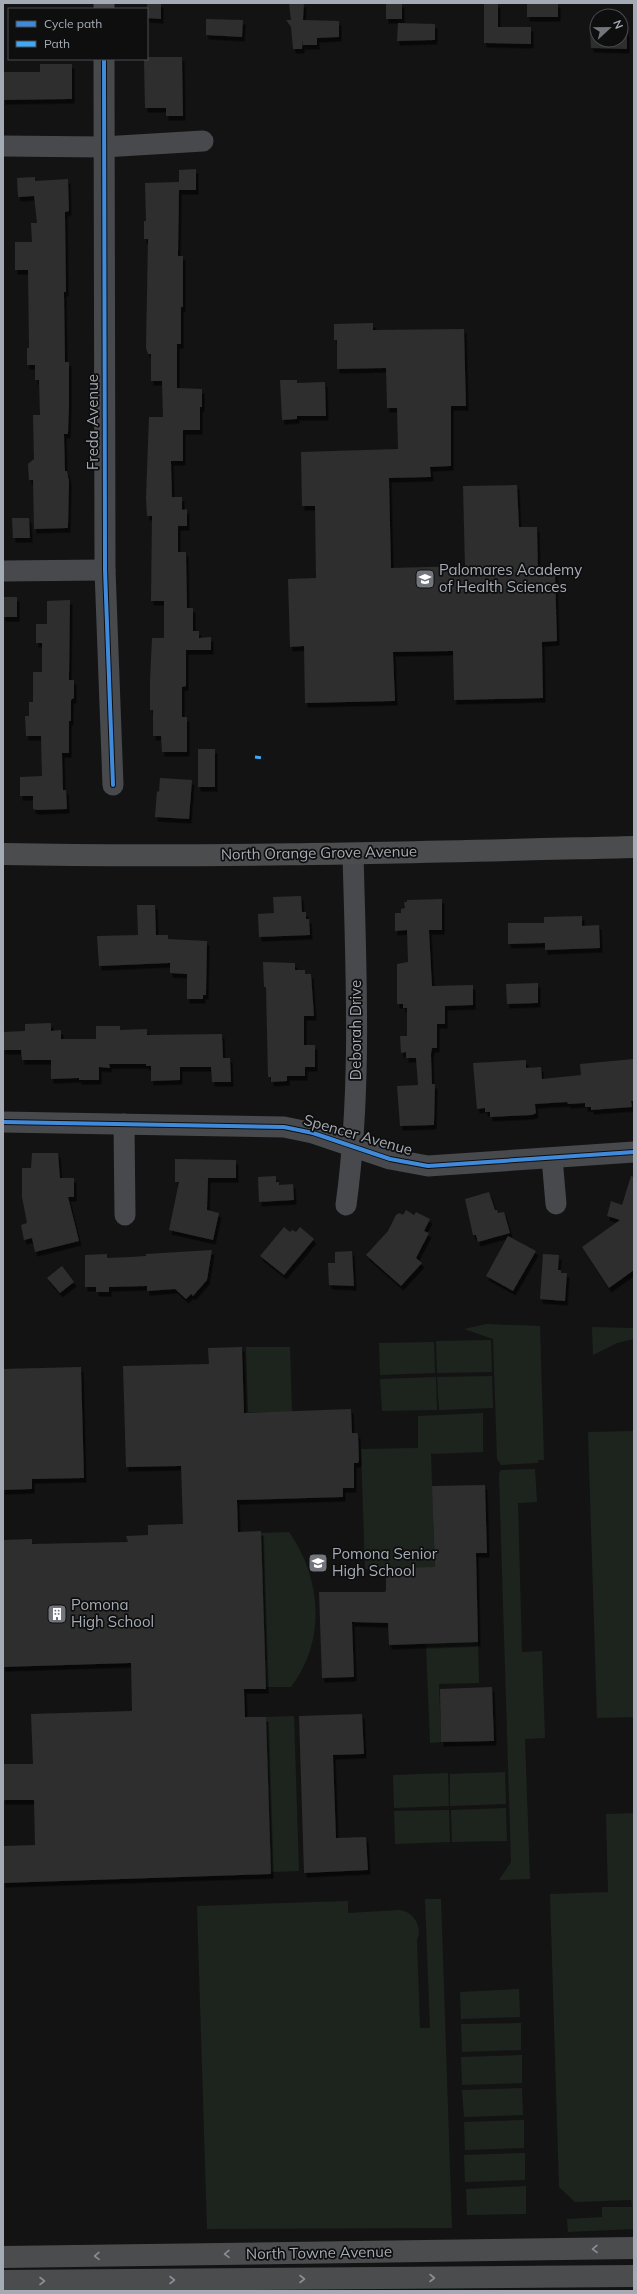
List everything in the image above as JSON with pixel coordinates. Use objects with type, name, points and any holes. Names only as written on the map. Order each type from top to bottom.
[{"type":"main road","name":"North Orange Grove Avenue","points":[[3,854],[103,856],[353,854],[634,847]]},
{"type":"main road","name":"North Towne Avenue","points":[[3,2257],[634,2248]]},
{"type":"main road","name":"North Towne Avenue","points":[[3,2281],[634,2276]]},
{"type":"street","name":"Freda Avenue","points":[[104,60],[105,570],[113,784]]},
{"type":"street","points":[[3,146],[103,147],[203,141]]},
{"type":"street","points":[[3,570],[105,570]]},
{"type":"street","name":"Deborah Drive","points":[[346,1205],[352,1146],[358,1051],[353,854]]},
{"type":"street","name":"Spencer Avenue","points":[[3,1122],[284,1127],[313,1133],[390,1159],[428,1166],[634,1152]]},
{"type":"street","points":[[124,1124],[125,1215]]},
{"type":"street","points":[[552,1158],[556,1204]]},
{"type":"shaded area","points":[[486,1324],[540,1326],[544,1460],[538,1460],[538,1463],[501,1465],[497,1459],[493,1339],[464,1329]]},
{"type":"shaded area","points":[[592,1327],[634,1328],[634,1339],[617,1343],[593,1355]]},
{"type":"shaded area","points":[[491,1340],[492,1372],[437,1373],[436,1341]]},
{"type":"shaded area","points":[[434,1342],[435,1373],[380,1375],[379,1343]]},
{"type":"shaded area","points":[[246,1347],[290,1347],[292,1412],[248,1412]]},
{"type":"shaded area","points":[[492,1376],[493,1408],[439,1410],[437,1377]]},
{"type":"shaded area","points":[[436,1377],[437,1410],[382,1411],[380,1379]]},
{"type":"shaded area","points":[[483,1413],[483,1452],[431,1454],[435,1567],[365,1569],[361,1449],[418,1448],[418,1416]]},
{"type":"shaded area","points":[[634,1431],[634,1717],[597,1718],[588,1432]]},
{"type":"shaded area","points":[[535,1469],[537,1502],[518,1503],[522,1652],[542,1651],[545,1738],[525,1739],[530,1879],[499,1880],[511,1862],[499,1474],[501,1470]]},
{"type":"shaded area","points":[[289,1532],[300,1550],[308,1570],[316,1610],[314,1630],[310,1650],[302,1669],[291,1687],[266,1687],[261,1533]]},
{"type":"shaded area","points":[[478,1642],[479,1683],[439,1684],[441,1742],[430,1743],[426,1644]]},
{"type":"shaded area","points":[[294,1716],[299,1871],[271,1872],[266,1717]]},
{"type":"shaded area","points":[[505,1772],[506,1804],[450,1806],[450,1774]]},
{"type":"shaded area","points":[[448,1773],[449,1806],[394,1808],[393,1775]]},
{"type":"shaded area","points":[[506,1808],[507,1841],[452,1842],[451,1810]]},
{"type":"shaded area","points":[[449,1810],[450,1842],[395,1844],[394,1811]]},
{"type":"shaded area","points":[[634,1813],[634,2229],[568,2232],[567,2219],[602,2217],[602,2207],[632,2207],[631,2200],[575,2202],[559,2187],[550,1894],[608,1892],[606,1814]]},
{"type":"shaded area","points":[[425,1899],[441,1899],[452,2228],[207,2229],[197,1906],[348,1901],[348,1913],[399,1910],[409,1913],[416,1920],[419,1930],[417,1940],[420,2028],[430,2028]]},
{"type":"shaded area","points":[[519,1989],[520,2017],[461,2019],[460,1992]]},
{"type":"shaded area","points":[[521,2023],[521,2050],[462,2052],[461,2024]]},
{"type":"shaded area","points":[[522,2055],[522,2083],[462,2085],[461,2057]]},
{"type":"shaded area","points":[[522,2088],[523,2115],[464,2117],[462,2090]]},
{"type":"shaded area","points":[[524,2120],[524,2148],[465,2150],[464,2122]]},
{"type":"shaded area","points":[[525,2153],[525,2180],[465,2182],[464,2155]]},
{"type":"shaded area","points":[[526,2186],[526,2214],[467,2215],[466,2189]]},
{"type":"building","points":[[147,3],[161,3],[161,19],[148,18]]},
{"type":"building","points":[[289,3],[304,3],[303,20],[339,21],[339,37],[317,38],[317,45],[303,45],[303,38],[302,49],[293,49],[291,27],[286,20],[291,20]]},
{"type":"building","points":[[386,3],[402,3],[402,19],[386,19]]},
{"type":"building","points":[[484,3],[498,3],[498,27],[531,27],[531,44],[484,43]]},
{"type":"building","points":[[527,3],[558,3],[558,17],[527,17]]},
{"type":"building","points":[[206,19],[243,20],[242,37],[206,35]]},
{"type":"building","points":[[398,23],[435,24],[435,40],[397,41]]},
{"type":"building","points":[[591,48],[627,48],[627,49]]},
{"type":"building","points":[[148,57],[182,57],[183,116],[166,116],[166,108],[145,108],[144,60],[148,60]]},
{"type":"building","points":[[40,64],[72,64],[72,99],[3,100],[3,72],[40,72]]},
{"type":"building","points":[[196,169],[196,190],[179,190],[178,256],[183,256],[183,307],[181,307],[181,344],[177,344],[177,388],[202,389],[202,407],[200,407],[200,430],[183,430],[183,461],[171,461],[172,497],[182,497],[182,510],[187,509],[187,526],[178,526],[178,552],[186,552],[187,608],[193,608],[193,631],[199,631],[199,638],[211,637],[211,650],[186,650],[186,686],[182,687],[182,717],[187,717],[187,752],[162,752],[161,736],[153,736],[153,710],[150,710],[150,681],[152,638],[164,638],[164,601],[151,601],[152,516],[147,516],[146,497],[149,417],[163,417],[162,381],[151,381],[151,354],[148,354],[146,348],[148,239],[144,239],[144,221],[146,221],[145,183],[179,182],[179,170]]},
{"type":"building","points":[[35,177],[35,181],[68,179],[69,211],[65,212],[66,292],[64,292],[65,362],[69,362],[69,405],[68,434],[64,434],[65,471],[67,471],[69,481],[68,528],[34,529],[33,480],[29,480],[28,464],[34,459],[33,415],[40,415],[39,380],[35,380],[35,365],[27,365],[27,348],[29,348],[28,270],[15,270],[15,242],[32,242],[31,223],[37,223],[34,196],[18,197],[17,178]]},
{"type":"building","points":[[373,323],[373,330],[464,329],[466,406],[451,406],[451,466],[430,467],[431,477],[389,478],[391,568],[465,566],[463,486],[517,485],[519,527],[537,527],[538,573],[555,572],[557,641],[542,642],[543,698],[454,700],[453,651],[393,652],[395,701],[305,703],[304,646],[290,647],[288,579],[316,578],[315,506],[302,506],[301,452],[398,449],[397,408],[387,408],[386,368],[337,369],[337,340],[334,340],[334,324]]},
{"type":"building","points":[[280,380],[297,380],[297,383],[325,382],[326,416],[297,416],[297,419],[282,420]]},
{"type":"building","points":[[12,518],[29,518],[30,538],[13,538]]},
{"type":"building","points":[[3,597],[17,597],[17,617],[3,617]]},
{"type":"building","points":[[70,600],[69,680],[74,680],[74,698],[71,700],[71,721],[69,721],[69,753],[62,753],[63,790],[66,790],[67,809],[37,810],[33,809],[33,796],[20,796],[20,777],[42,776],[41,736],[26,736],[25,716],[29,716],[29,702],[33,702],[33,672],[42,672],[42,643],[36,643],[36,624],[47,624],[47,601]]},
{"type":"building","points":[[198,749],[215,749],[215,787],[198,787]]},
{"type":"building","points":[[160,778],[192,780],[189,819],[155,817],[157,791],[159,792]]},
{"type":"building","points":[[301,896],[302,912],[306,912],[306,919],[309,919],[310,935],[259,937],[258,914],[274,913],[273,897]]},
{"type":"building","points":[[442,899],[442,930],[429,930],[432,986],[473,985],[473,1005],[445,1006],[445,1024],[437,1024],[437,1048],[432,1048],[431,1055],[432,1084],[435,1084],[434,1125],[400,1126],[397,1086],[418,1085],[416,1058],[406,1058],[406,1052],[401,1053],[400,1036],[407,1036],[407,1008],[403,1008],[403,1004],[397,1004],[397,964],[408,962],[407,930],[395,931],[395,913],[401,913],[401,909],[405,908],[404,902],[407,902],[407,900]]},
{"type":"building","points":[[137,905],[155,905],[156,935],[168,935],[168,939],[207,941],[206,995],[203,995],[203,999],[187,999],[187,974],[170,973],[170,963],[99,966],[97,936],[138,935]]},
{"type":"building","points":[[582,916],[582,926],[599,925],[600,948],[545,950],[545,943],[508,944],[508,923],[544,923],[544,917]]},
{"type":"building","points":[[263,962],[295,963],[295,970],[305,970],[305,974],[311,974],[314,1016],[304,1016],[304,1045],[315,1045],[315,1067],[305,1067],[305,1076],[287,1076],[287,1081],[271,1082],[271,1077],[268,1077],[266,987],[264,987]]},
{"type":"building","points":[[538,983],[538,1003],[507,1004],[506,984]]},
{"type":"building","points":[[51,1023],[51,1031],[61,1030],[61,1039],[96,1039],[96,1026],[120,1026],[120,1030],[147,1029],[147,1035],[222,1034],[223,1058],[230,1058],[231,1082],[212,1082],[211,1067],[180,1067],[180,1080],[151,1081],[151,1066],[146,1066],[146,1064],[109,1064],[110,1068],[99,1067],[99,1080],[79,1080],[79,1078],[51,1079],[51,1060],[22,1060],[21,1050],[3,1050],[3,1032],[25,1031],[25,1024]]},
{"type":"building","points":[[634,1059],[634,1101],[631,1101],[632,1107],[591,1110],[591,1107],[585,1107],[585,1103],[568,1104],[567,1102],[535,1104],[536,1113],[532,1115],[490,1117],[490,1112],[485,1112],[485,1108],[477,1109],[473,1063],[526,1060],[526,1068],[541,1067],[542,1079],[581,1075],[580,1064]]},
{"type":"building","points":[[32,1153],[58,1153],[60,1178],[74,1178],[74,1197],[68,1197],[79,1241],[35,1252],[32,1238],[24,1240],[21,1225],[27,1223],[22,1197],[22,1168],[31,1168]]},
{"type":"building","points":[[175,1159],[236,1160],[236,1178],[208,1178],[207,1210],[219,1213],[213,1240],[169,1230],[179,1182],[175,1182]]},
{"type":"building","points":[[276,1176],[276,1182],[279,1182],[279,1185],[293,1184],[294,1200],[259,1202],[258,1177]]},
{"type":"building","points":[[631,1176],[634,1177],[634,1270],[609,1288],[582,1247],[620,1220],[607,1216],[611,1201],[622,1205]]},
{"type":"building","points":[[489,1192],[495,1210],[497,1210],[498,1213],[504,1212],[510,1233],[478,1242],[476,1235],[473,1235],[465,1199]]},
{"type":"building","points":[[406,1210],[414,1215],[416,1212],[430,1219],[424,1231],[429,1233],[416,1258],[422,1263],[401,1286],[366,1255],[388,1231],[396,1215],[399,1213],[403,1215]]},
{"type":"building","points":[[284,1227],[290,1232],[292,1230],[296,1232],[300,1227],[314,1239],[284,1275],[260,1256]]},
{"type":"building","points":[[508,1236],[536,1251],[513,1291],[486,1276]]},
{"type":"building","points":[[212,1250],[207,1280],[193,1296],[191,1294],[186,1299],[175,1289],[147,1291],[147,1286],[109,1287],[109,1292],[96,1292],[96,1287],[85,1287],[85,1255],[107,1254],[107,1258]]},
{"type":"building","points":[[352,1251],[354,1286],[329,1285],[328,1263],[335,1263],[335,1252]]},
{"type":"building","points":[[543,1254],[559,1255],[558,1270],[561,1270],[561,1273],[567,1273],[565,1301],[540,1299]]},
{"type":"building","points":[[62,1266],[74,1282],[60,1293],[47,1278]]},
{"type":"building","name":"Pomona High School","points":[[242,1347],[244,1413],[351,1409],[352,1433],[357,1433],[358,1435],[359,1460],[358,1463],[354,1463],[354,1488],[343,1488],[343,1497],[237,1500],[238,1532],[261,1531],[266,1689],[244,1689],[245,1717],[266,1717],[271,1874],[3,1883],[3,1846],[35,1845],[34,1800],[3,1800],[3,1764],[33,1764],[31,1714],[132,1711],[131,1663],[3,1667],[3,1540],[32,1539],[32,1544],[128,1542],[126,1536],[148,1535],[148,1525],[183,1524],[181,1466],[126,1467],[123,1366],[209,1364],[208,1348]]},
{"type":"building","points":[[81,1367],[84,1478],[32,1479],[32,1489],[3,1490],[3,1369]]},
{"type":"building","points":[[485,1485],[487,1553],[476,1553],[478,1642],[389,1645],[388,1623],[352,1622],[354,1677],[322,1678],[319,1592],[385,1592],[386,1568],[435,1567],[432,1486]]},
{"type":"building","points":[[492,1687],[494,1741],[441,1742],[440,1689]]},
{"type":"building","points":[[362,1714],[364,1754],[333,1755],[336,1838],[366,1837],[368,1870],[304,1873],[299,1716]]},
{"type":"marked path","points":[[255,757],[264,758]]},
{"type":"cycle path","points":[[104,60],[105,570],[113,785]]},
{"type":"cycle path","points":[[3,1122],[284,1127],[313,1133],[390,1159],[428,1166],[634,1152]]},
{"type":"place","name":"Palomares Academy of Health Sciences","points":[[425,579]]},
{"type":"place","name":"Pomona Senior High School","points":[[318,1563]]},
{"type":"place","name":"Pomona High School","points":[[57,1614]]}]
